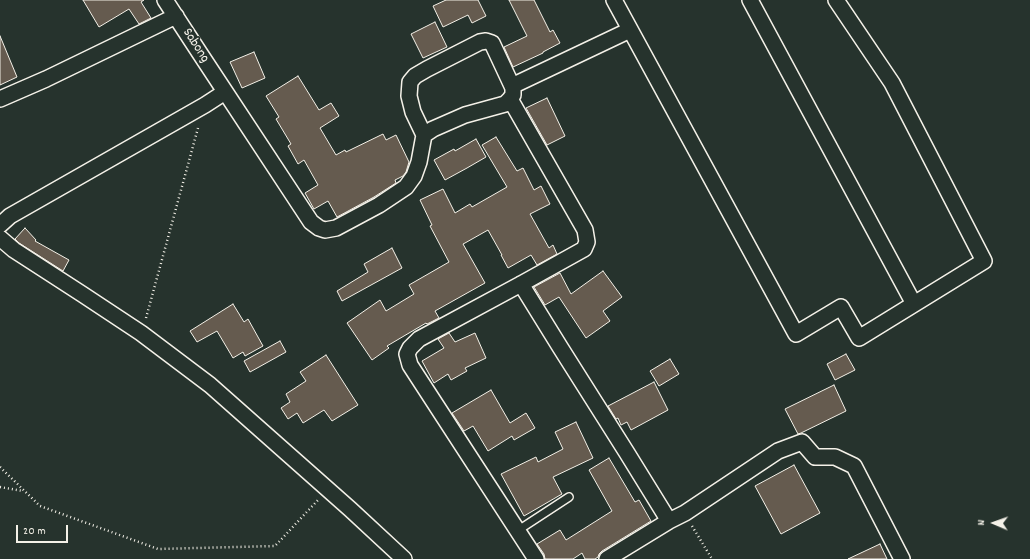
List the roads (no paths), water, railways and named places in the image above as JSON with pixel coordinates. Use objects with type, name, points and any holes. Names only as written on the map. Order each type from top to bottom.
[{"type":"street","name":"Sabong","points":[[165,0],[311,222],[319,228],[325,230],[336,228],[379,205],[406,187],[414,176],[419,162],[424,135]]},
{"type":"street","points":[[614,0],[796,334],[841,307],[859,338],[984,261],[892,83],[836,0]]},
{"type":"street","points":[[750,0],[914,304]]},
{"type":"street","points":[[0,99],[46,79],[176,16]]},
{"type":"street","points":[[536,559],[410,365],[407,354],[410,348],[419,339],[584,249],[587,242],[585,230],[511,92],[492,43],[486,41],[480,42],[426,69],[415,76],[410,82],[409,87],[409,96],[413,112],[424,135],[465,114],[505,104],[511,92],[630,30]]},
{"type":"street","points":[[0,224],[10,216],[205,105],[225,92]]},
{"type":"street","points":[[0,238],[14,250],[141,333],[210,385],[328,489],[404,559]]},
{"type":"street","points":[[521,284],[669,521]]},
{"type":"street","points":[[607,559],[669,521],[685,513],[778,451],[802,442],[815,458],[835,457],[854,466],[902,559]]},
{"type":"lane","points":[[517,531],[569,497]]}]
